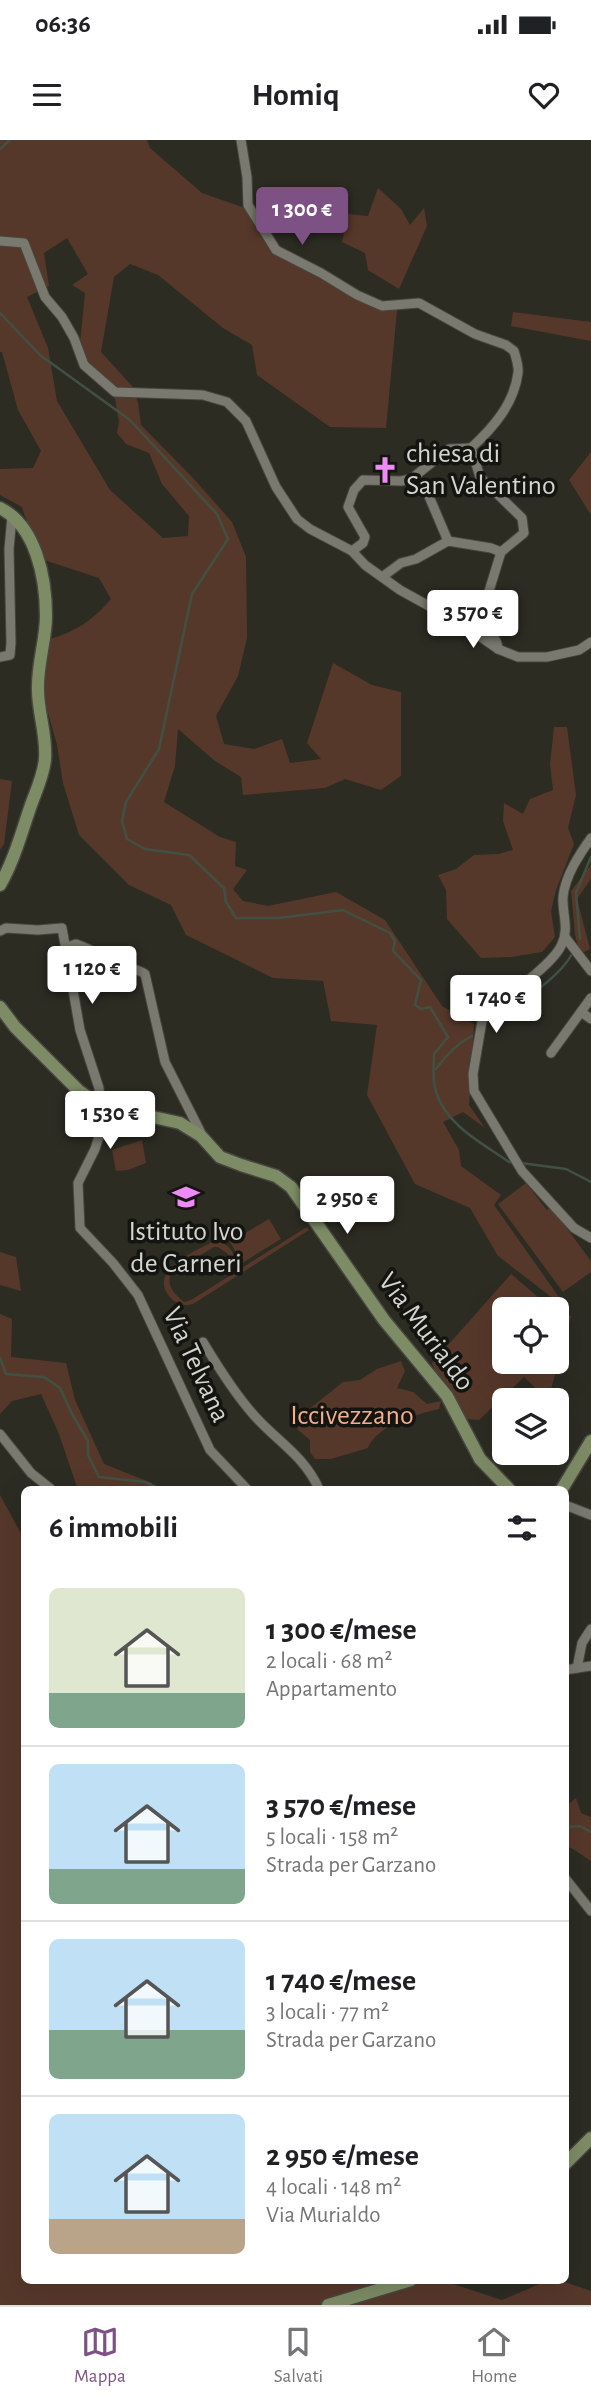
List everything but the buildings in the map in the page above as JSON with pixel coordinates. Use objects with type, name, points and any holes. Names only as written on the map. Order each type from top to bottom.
[{"type":"street","points":[[241,140],[248,205],[276,250],[382,306],[419,303],[475,334],[506,345],[514,351],[518,372],[509,399],[495,426],[471,448],[449,449],[411,479],[363,480],[354,490],[348,507],[365,537],[352,551]]},
{"type":"street","points":[[0,241],[24,243],[45,298],[62,317],[74,338],[84,365],[115,391],[203,395],[227,402],[246,421],[276,486],[297,519],[310,529],[352,551],[382,577],[418,601],[466,626],[498,649],[518,657],[547,657],[579,650],[591,642]]},
{"type":"street","points":[[471,448],[480,477],[522,518],[524,533],[501,552],[481,621],[498,641],[498,649]]},
{"type":"street","points":[[411,479],[428,494],[448,541]]},
{"type":"street","points":[[0,657],[9,655],[11,643],[6,511]]},
{"type":"street","points":[[0,885],[15,852],[45,761],[44,728],[38,691],[46,617],[44,585],[24,527],[6,511]]},
{"type":"street","points":[[382,577],[401,563],[416,559],[448,541],[501,552]]},
{"type":"street","points":[[591,838],[573,868],[564,894],[566,925],[561,948],[488,1011],[482,1021],[473,1074],[474,1091],[522,1171],[575,1228],[591,1238]]},
{"type":"street","points":[[0,931],[6,928],[62,928],[66,950]]},
{"type":"street","points":[[565,937],[591,971]]},
{"type":"street","name":"Via Murialdo","points":[[66,950],[76,944],[102,954],[115,964],[145,974],[165,1062],[201,1136]]},
{"type":"street","name":"Via Telvana","points":[[66,950],[80,1030],[99,1088],[102,1127],[95,1149],[78,1183],[80,1228],[138,1295],[210,1450],[244,1486]]},
{"type":"street","points":[[551,1053],[591,998]]},
{"type":"street","points":[[0,1007],[15,1027],[79,1091],[99,1105]]},
{"type":"street","points":[[582,1012],[591,1019]]},
{"type":"street","name":"Via Murialdo","points":[[99,1105],[180,1123],[201,1136],[220,1157],[276,1175],[292,1187],[384,1320],[447,1396],[480,1459],[506,1486]]},
{"type":"street","name":"Via Telvana","points":[[203,1342],[222,1374],[252,1413],[306,1465],[317,1486]]},
{"type":"street","points":[[0,1434],[31,1473],[47,1486]]},
{"type":"street","points":[[564,1486],[591,1441]]},
{"type":"street","points":[[569,1507],[591,1516]]},
{"type":"street","points":[[577,1668],[582,1643],[591,1629]]},
{"type":"street","points":[[569,1669],[591,1666]]},
{"type":"street","points":[[569,1883],[591,1911]]},
{"type":"street","points":[[569,2160],[591,2138]]},
{"type":"street","points":[[328,2305],[398,2284]]},
{"type":"green space","points":[[0,140],[147,140],[150,148],[202,193],[245,208],[271,251],[318,273],[358,300],[397,310],[386,428],[330,427],[257,375],[252,345],[223,328],[158,275],[130,264],[114,277],[101,352],[132,386],[141,425],[232,522],[246,557],[247,638],[238,676],[216,716],[224,744],[254,749],[282,739],[290,763],[321,759],[307,743],[333,663],[372,685],[401,692],[401,776],[381,790],[345,779],[325,788],[243,795],[241,777],[215,761],[178,729],[175,766],[164,802],[220,837],[236,842],[235,866],[247,870],[233,889],[243,901],[268,906],[336,892],[385,920],[442,1006],[474,1024],[469,1105],[485,1128],[463,1112],[443,1122],[459,1150],[461,1166],[501,1195],[494,1205],[559,1297],[551,1297],[498,1256],[470,1208],[415,1184],[367,1095],[377,1025],[331,1021],[323,981],[273,978],[186,935],[171,905],[129,885],[79,835],[63,783],[57,745],[41,687],[50,639],[84,624],[111,599],[99,578],[44,560],[22,507],[0,495],[0,469],[33,468],[41,451],[18,410],[2,352]],"holes":[[[67,238],[88,274],[72,285],[85,293],[78,364],[115,398],[119,422],[117,433],[126,444],[149,453],[162,484],[189,516],[188,536],[163,538],[110,490],[57,401],[48,348],[27,297],[49,286],[44,253]]]},
{"type":"green space","points":[[378,188],[401,209],[410,225],[424,208],[427,226],[399,289],[368,270],[365,253],[342,242],[348,214],[368,216]]},
{"type":"green space","points":[[513,312],[591,322],[591,341],[511,326]]},
{"type":"green space","points":[[591,452],[591,515],[569,480]]},
{"type":"green space","points":[[554,727],[567,727],[576,795],[568,828],[574,844],[551,911],[555,937],[542,952],[481,958],[447,919],[446,890],[438,875],[456,869],[474,855],[513,850],[503,821],[504,803],[523,814],[530,799],[553,790],[550,764]]},
{"type":"green space","points":[[0,779],[12,781],[4,844],[0,850]]},
{"type":"green space","points":[[591,865],[591,879],[577,899],[590,949],[580,954],[575,935],[571,891]]},
{"type":"green space","points":[[142,1140],[146,1163],[128,1170],[116,1171],[112,1150]]},
{"type":"green space","points":[[526,1183],[547,1210],[551,1207],[591,1261],[591,1272],[563,1292],[498,1204]]},
{"type":"green space","points":[[269,1219],[281,1239],[242,1263],[230,1242]]},
{"type":"green space","points":[[307,1227],[309,1230],[193,1304],[177,1303],[164,1287],[169,1270],[177,1262],[214,1241],[225,1244],[232,1251],[237,1271]],"holes":[[[218,1247],[228,1254],[231,1275],[184,1302],[172,1289],[171,1273]]]},
{"type":"green space","points":[[0,1252],[16,1257],[21,1291],[0,1285]]},
{"type":"green space","points":[[511,1274],[538,1297],[492,1297],[492,1374],[555,1374],[551,1388],[535,1388],[524,1377],[512,1388],[492,1388],[492,1408],[479,1420],[467,1419],[437,1376],[432,1363]]},
{"type":"green space","points":[[0,1314],[12,1319],[11,1357],[66,1363],[75,1400],[104,1464],[152,1483],[151,1486],[77,1486],[59,1434],[41,1394],[12,1401],[0,1414]]},
{"type":"green space","name":"Iccivezzano","points":[[401,1361],[405,1371],[397,1388],[413,1392],[427,1404],[441,1401],[439,1409],[409,1417],[389,1427],[373,1440],[368,1448],[331,1459],[315,1459],[310,1452],[310,1440],[297,1429],[308,1410],[343,1382],[360,1380],[377,1369]]},
{"type":"green space","points":[[0,1495],[21,1534],[21,2284],[453,2284],[502,2300],[540,2284],[569,2283],[591,2291],[591,2305],[0,2305]]},
{"type":"green space","points":[[576,1798],[581,1813],[591,1817],[591,1861],[569,1848],[569,1804]]},
{"type":"waterway","points":[[0,149],[10,140]]},
{"type":"waterway","points":[[0,313],[40,355],[130,420],[217,514],[228,539],[192,594],[159,749],[126,802],[122,821],[127,839],[145,849],[189,855],[224,888],[226,902],[236,918],[279,918],[343,910],[390,933],[395,941],[393,951],[421,980],[415,1005],[421,1009],[430,1007],[448,1037],[434,1054],[434,1083],[441,1104],[466,1133],[514,1163]]},
{"type":"waterway","points":[[580,939],[576,893],[591,857]]},
{"type":"waterway","points":[[494,1022],[547,982],[566,964],[572,954]]},
{"type":"waterway","points":[[436,1069],[452,1050],[472,1036]]},
{"type":"waterway","points":[[521,1163],[566,1169],[591,1182]]},
{"type":"waterway","points":[[0,1358],[6,1374],[44,1377],[60,1388],[88,1441],[88,1455],[99,1477],[145,1482],[154,1486]]},
{"type":"waterway","points":[[569,1827],[580,1826],[591,1832]]},
{"type":"place","name":"chiesa di San Valentino","points":[[385,470]]},
{"type":"place","name":"Istituto Ivo de Carneri","points":[[186,1197]]}]
